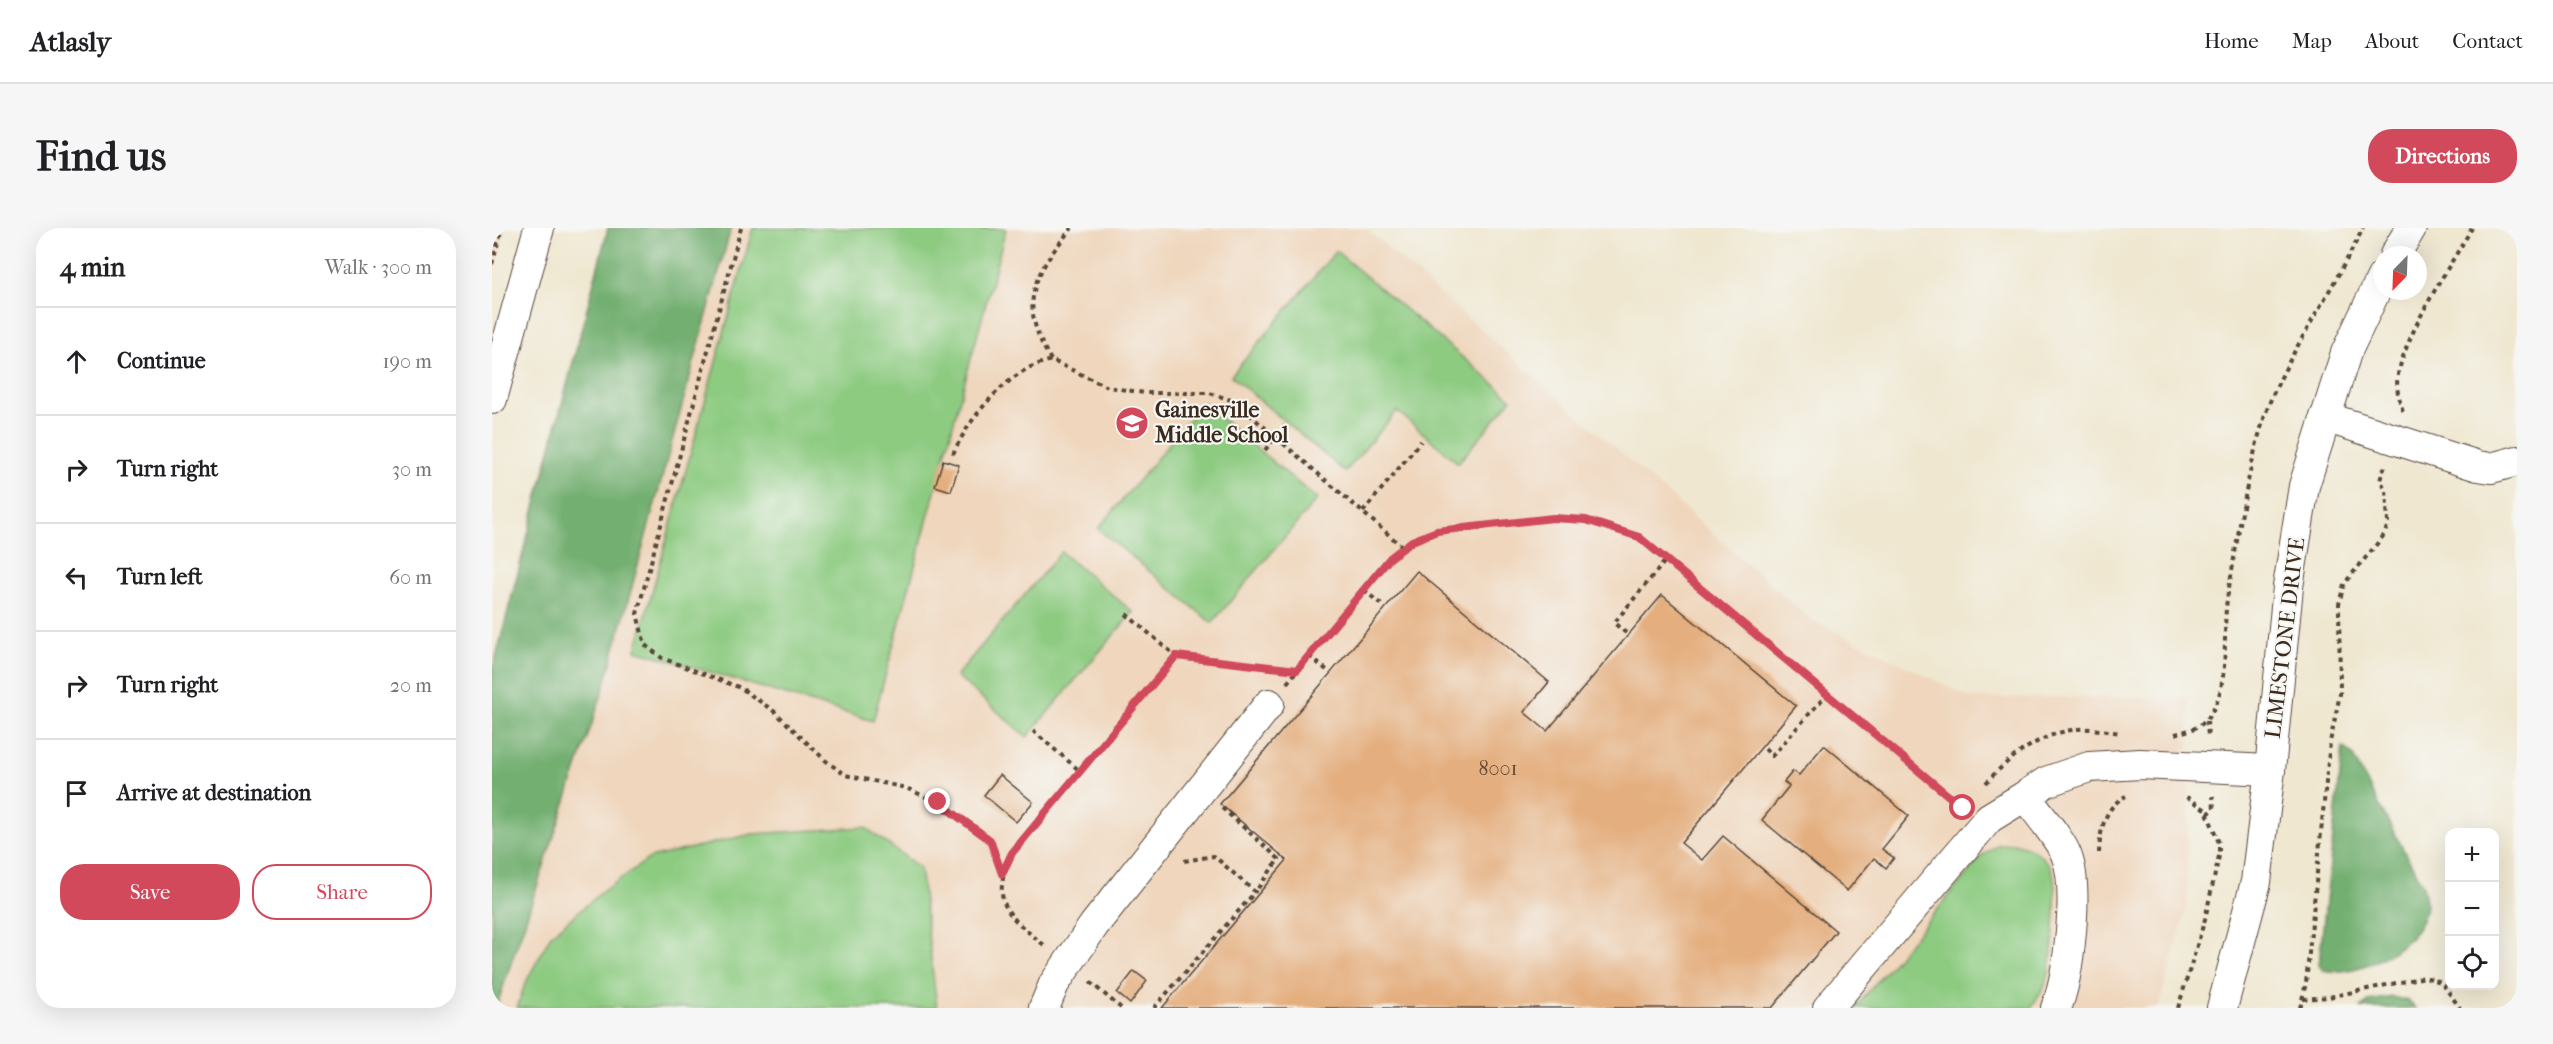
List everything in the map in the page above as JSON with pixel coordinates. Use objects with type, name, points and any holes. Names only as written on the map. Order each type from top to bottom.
[{"type":"street","points":[[492,399],[539,228]]},
{"type":"street","points":[[2400,246],[2411,228]]},
{"type":"street","name":"LIMESTONE DRIVE","points":[[2222,1008],[2256,882],[2270,770],[2288,587],[2304,486],[2346,353],[2373,296]]},
{"type":"street","points":[[2325,417],[2478,466],[2491,468],[2517,461]]},
{"type":"street","points":[[1044,1008],[1054,984],[1094,925],[1269,704]]},
{"type":"street","points":[[1828,1008],[1989,818],[2046,782],[2089,767],[2140,764],[2270,770]]},
{"type":"street","points":[[2025,796],[2067,856],[2072,886],[2066,969],[2056,1008]]},
{"type":"path","points":[[492,264],[502,228]]},
{"type":"path","points":[[741,228],[637,614],[645,645],[662,658],[741,688],[775,712],[844,775],[906,788],[938,802],[990,840],[1002,874],[1002,897],[1016,922]]},
{"type":"path","points":[[1072,228],[1052,252],[1036,279],[1032,310],[1037,338],[1051,360],[1108,387],[1144,393],[1210,393],[1234,401],[1404,548]]},
{"type":"path","points":[[2169,735],[2192,730],[2206,720],[2216,703],[2222,683],[2226,607],[2231,575],[2244,499],[2261,433],[2274,393],[2363,228]]},
{"type":"path","points":[[2403,413],[2397,392],[2399,370],[2419,322],[2472,228]]},
{"type":"path","points":[[953,454],[974,417],[998,393],[1026,369],[1051,360]]},
{"type":"path","points":[[1265,450],[1285,426]]},
{"type":"path","points":[[1363,512],[1421,441]]},
{"type":"path","points":[[2300,1008],[2303,999],[2330,742],[2340,694],[2339,604],[2344,584],[2385,534],[2388,522],[2387,496],[2380,480]]},
{"type":"path","points":[[1269,704],[1390,558],[1412,541],[1437,531],[1564,518],[1586,520],[1616,527],[1639,537],[1963,808],[1970,800]]},
{"type":"path","points":[[1626,633],[1614,623],[1666,560]]},
{"type":"path","points":[[1364,590],[1383,606]]},
{"type":"path","points":[[1126,614],[1176,656],[1297,670]]},
{"type":"path","points":[[1002,874],[1012,853],[1176,656]]},
{"type":"path","points":[[1309,656],[1328,671]]},
{"type":"path","points":[[1765,749],[1772,756],[1827,694]]},
{"type":"path","points":[[1983,785],[2006,760],[2052,736],[2078,729],[2127,734]]},
{"type":"path","points":[[1033,731],[1080,771]]},
{"type":"path","points":[[2099,858],[2099,837],[2105,816],[2120,799],[2128,794]]},
{"type":"path","points":[[2178,794],[2206,810],[2219,843],[2219,856],[2202,928],[2178,1008]]},
{"type":"path","points":[[1215,801],[1279,859],[1255,892]]},
{"type":"path","points":[[2208,814],[2214,809]]},
{"type":"path","points":[[2303,999],[2329,997],[2425,977],[2441,982],[2460,1008]]},
{"type":"shaded area","points":[[492,228],[506,228],[492,279]]},
{"type":"shaded area","name":"Gainesville Middle School","points":[[731,228],[1365,228],[1810,619],[1971,698],[2189,697],[2187,907],[2158,1008],[496,1008],[604,688]]},
{"type":"green space","points":[[608,228],[731,228],[604,688],[496,1008],[492,1008],[492,672]]},
{"type":"green space","points":[[753,228],[1006,229],[873,721],[636,650]]},
{"type":"green space","points":[[1336,251],[1512,399],[1458,463],[1397,411],[1345,472],[1231,376]]},
{"type":"green space","points":[[1203,403],[1317,499],[1212,623],[1098,529]]},
{"type":"green space","points":[[1061,552],[1133,612],[1027,737],[956,676]]},
{"type":"green space","points":[[2343,747],[2352,755],[2423,886],[2426,904],[2423,919],[2402,945],[2370,964],[2337,971],[2323,970],[2319,964]]},
{"type":"green space","points":[[865,827],[920,868],[937,1008],[517,1008],[525,984],[551,935],[603,891],[650,858],[752,834]]},
{"type":"green space","points":[[2013,843],[2031,849],[2040,855],[2052,871],[2054,879],[2054,924],[2049,971],[2047,980],[2031,1008],[1855,1008],[1982,856],[1997,845]]},
{"type":"green space","points":[[2392,997],[2408,1001],[2415,1008],[2361,1008],[2370,1001]]},
{"type":"building","points":[[943,460],[959,465],[951,491],[935,486]]},
{"type":"building","points":[[1417,571],[1549,682],[1524,712],[1547,731],[1662,595],[1796,706],[1681,843],[1702,860],[1723,836],[1836,931],[1772,1008],[1162,1008],[1287,860],[1220,804]]},
{"type":"building","points":[[1824,745],[1909,816],[1882,849],[1894,858],[1886,868],[1874,858],[1847,891],[1762,820],[1789,786],[1784,782],[1793,771],[1799,775]]},
{"type":"building","points":[[1000,775],[1033,802],[1016,822],[984,795]]},
{"type":"building","points":[[1134,971],[1147,981],[1130,1004],[1117,993]]},
{"type":"place","name":"Gainesville Middle School","points":[[1132,423]]},
{"type":"route","points":[[938,802],[990,840],[1002,874],[1012,853],[1176,656],[1297,670],[1390,558],[1412,541],[1437,531],[1553,518],[1586,520],[1616,527],[1639,537],[1963,808]]}]
